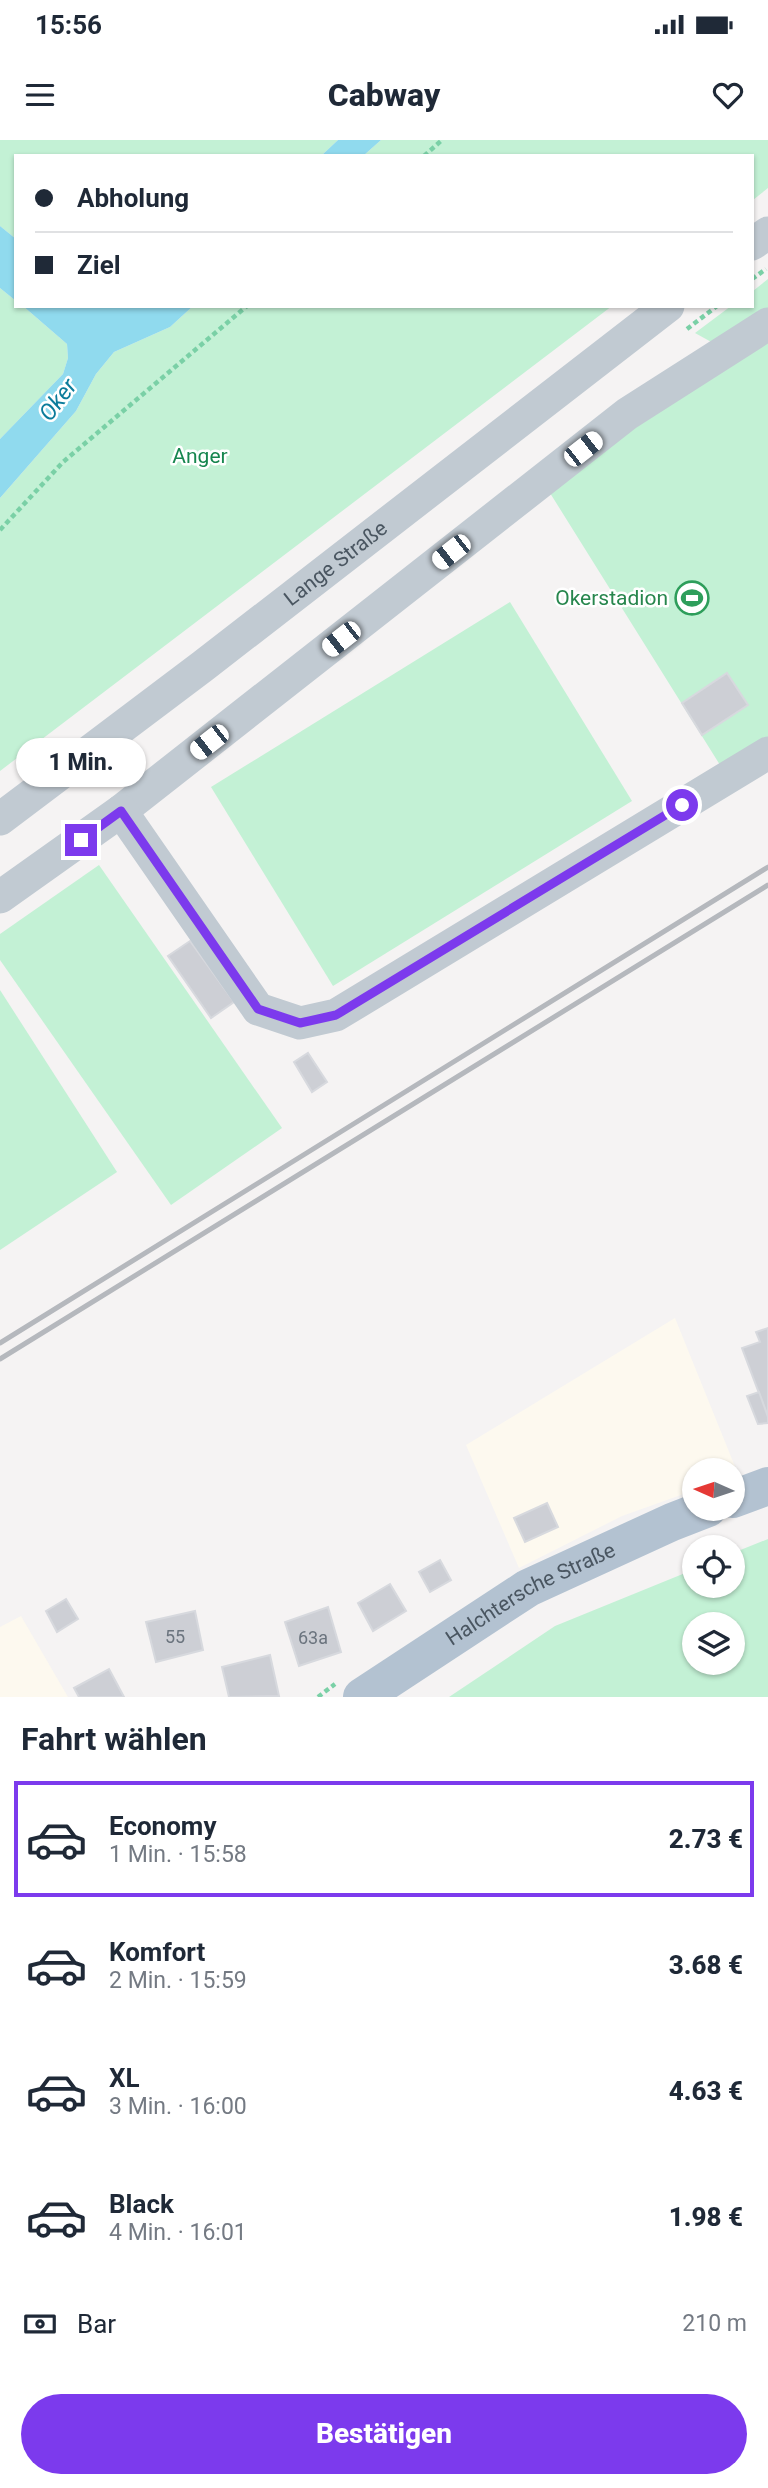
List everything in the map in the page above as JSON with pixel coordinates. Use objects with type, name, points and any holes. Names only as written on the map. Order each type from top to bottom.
[{"type":"main road","points":[[746,1494],[768,1486]]},
{"type":"main road","name":"Halchtersche Straße","points":[[362,1697],[483,1615],[528,1588],[682,1518]]},
{"type":"street","name":"Lange Straße","points":[[0,819],[225,649],[665,308]]},
{"type":"street","points":[[0,897],[121,811],[627,414],[768,324]]},
{"type":"street","points":[[121,811],[258,1009],[300,1023],[336,1015],[768,752]]},
{"type":"path","points":[[426,154],[442,140]]},
{"type":"path","points":[[0,530],[63,462],[245,308]]},
{"type":"shaded area","points":[[675,1318],[732,1458],[682,1458],[682,1495],[622,1516],[519,1568],[466,1445]]},
{"type":"shaded area","points":[[21,1616],[68,1697],[0,1697],[0,1627]]},
{"type":"green space","points":[[0,140],[338,140],[323,154],[14,154],[14,237],[0,226]]},
{"type":"green space","points":[[381,140],[768,140],[768,188],[754,199],[754,154],[365,154]]},
{"type":"green space","points":[[768,279],[768,309],[715,344],[695,333],[728,308],[754,308],[754,290]]},
{"type":"green space","points":[[0,288],[14,299],[14,308],[25,308],[67,344],[68,358],[63,374],[0,439]]},
{"type":"green space","name":"Anger","points":[[191,308],[609,308],[0,771],[0,498],[76,411],[96,374],[114,352],[170,327]]},
{"type":"green space","name":"Okerstadion","points":[[768,341],[768,768],[735,789],[550,493],[627,433]]},
{"type":"green space","points":[[510,602],[632,801],[333,986],[211,787]]},
{"type":"green space","points":[[99,865],[282,1128],[171,1205],[0,960],[0,934]]},
{"type":"green space","points":[[0,990],[117,1172],[0,1250]]},
{"type":"green space","points":[[768,1539],[768,1697],[449,1697],[555,1626],[682,1574],[682,1598],[745,1598],[745,1548]]},
{"type":"water","points":[[338,140],[381,140],[365,154],[323,154]]},
{"type":"water","points":[[0,226],[14,237],[14,299],[0,288]]},
{"type":"water","name":"Oker","points":[[25,308],[191,308],[170,327],[114,352],[96,374],[76,411],[0,498],[0,439],[63,374],[68,358],[67,344]]},
{"type":"building","points":[[727,673],[748,705],[702,735],[682,703]]},
{"type":"building","points":[[190,941],[234,1002],[211,1018],[168,956]]},
{"type":"building","points":[[308,1053],[327,1082],[312,1092],[294,1062]]},
{"type":"building","points":[[768,1328],[768,1417],[742,1348],[760,1342],[756,1332]]},
{"type":"building","points":[[759,1392],[768,1423],[758,1424],[747,1396]]},
{"type":"building","points":[[547,1503],[558,1527],[525,1542],[514,1518]]},
{"type":"building","points":[[440,1560],[451,1580],[430,1592],[419,1572]]},
{"type":"building","points":[[390,1584],[406,1611],[373,1631],[358,1603]]},
{"type":"building","points":[[66,1599],[78,1619],[57,1632],[46,1611]]},
{"type":"building","points":[[328,1607],[341,1652],[299,1666],[285,1622]]},
{"type":"building","points":[[195,1611],[203,1650],[156,1662],[146,1622]]},
{"type":"building","points":[[270,1655],[279,1696],[229,1697],[222,1667]]},
{"type":"building","points":[[109,1669],[124,1697],[79,1697],[74,1688]]},
{"type":"railway","points":[[0,1343],[768,867]]},
{"type":"railway","points":[[0,1359],[768,885]]},
{"type":"place","name":"Okerstadion","points":[[692,598]]},
{"type":"route","points":[[81,840],[121,811],[258,1009],[300,1023],[336,1015],[682,805]]}]
